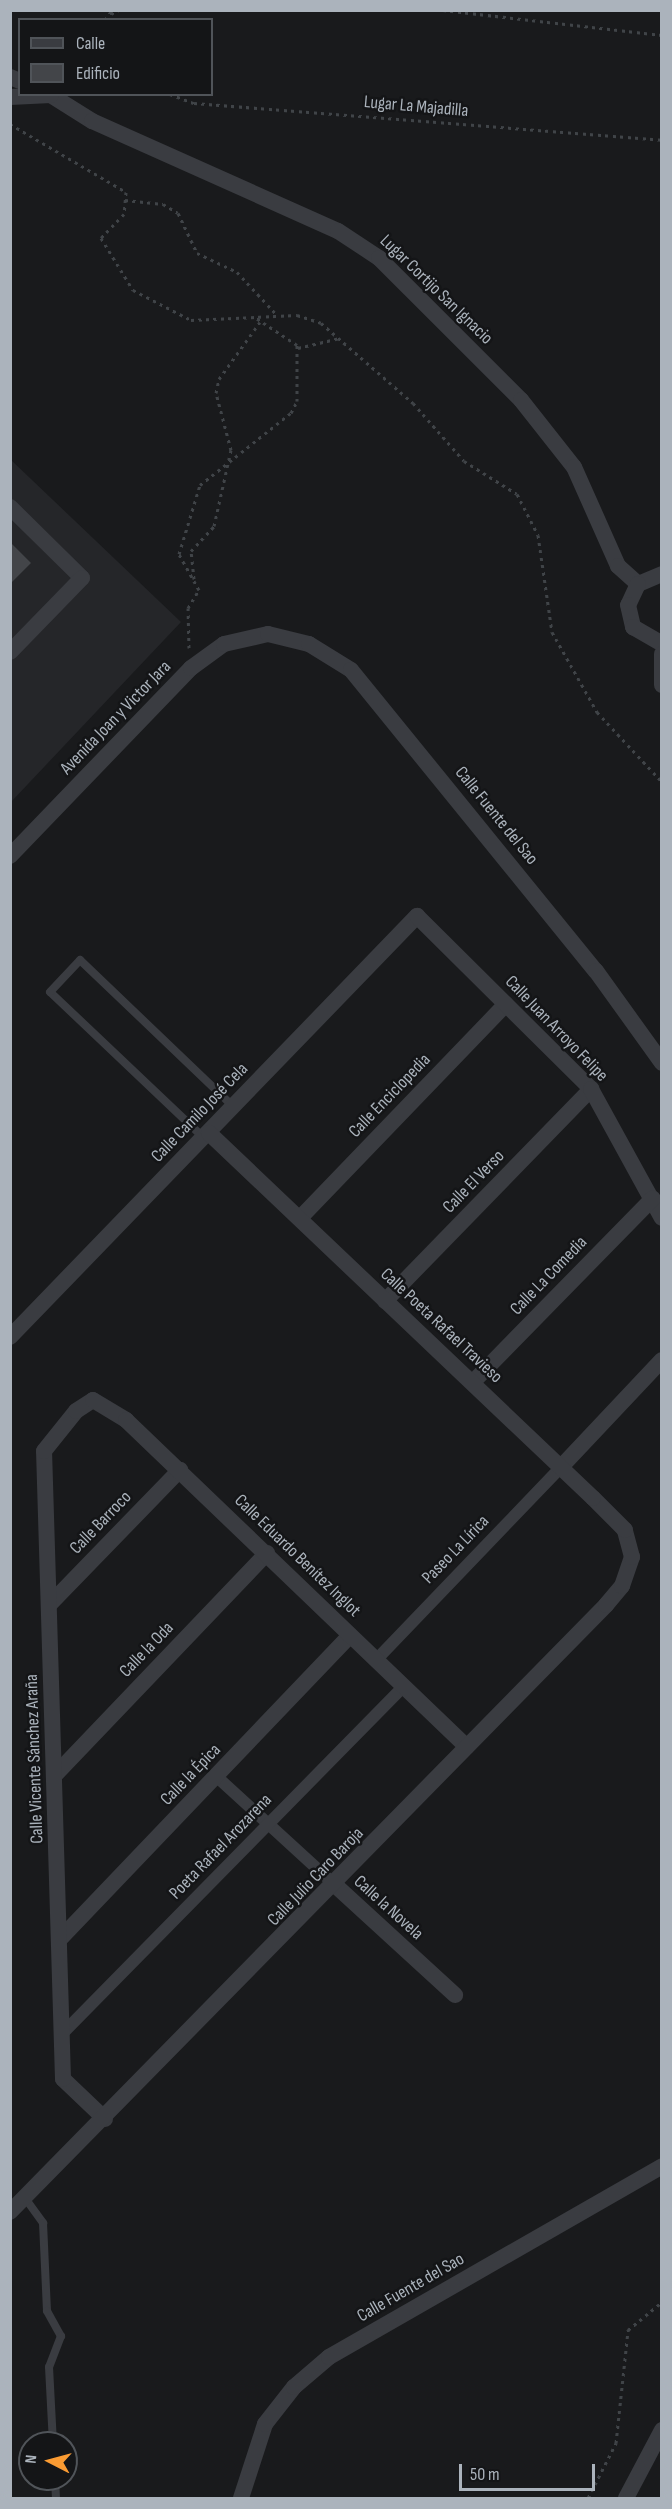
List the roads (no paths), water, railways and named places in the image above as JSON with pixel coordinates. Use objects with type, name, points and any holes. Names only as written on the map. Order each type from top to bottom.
[{"type":"street","name":"Lugar Cortijo San Ignacio","points":[[10,97],[30,96]]},
{"type":"street","name":"Lugar Cortijo San Ignacio","points":[[52,96],[92,121],[338,231],[379,258],[521,400],[574,467],[618,566],[638,584]]},
{"type":"street","points":[[10,507],[82,578],[10,652]]},
{"type":"street","points":[[662,574],[638,584],[628,605],[633,627],[662,644]]},
{"type":"street","name":"Avenida Joan y Victor Jara","points":[[10,856],[190,668],[224,644],[268,634]]},
{"type":"street","name":"Calle Fuente del Sao","points":[[268,634],[309,644],[351,670],[596,971],[662,1063]]},
{"type":"street","points":[[662,654],[662,685]]},
{"type":"street","name":"Calle Juan Arroyo Felipe","points":[[417,916],[591,1089],[662,1218]]},
{"type":"street","name":"Calle Camilo José Cela","points":[[10,1337],[417,916]]},
{"type":"street","name":"Calle Enciclopedia","points":[[302,1216],[506,1004]]},
{"type":"street","name":"Calle El Verso","points":[[386,1301],[591,1089]]},
{"type":"street","name":"Calle Poeta Rafael Travieso","points":[[206,1136],[302,1216],[386,1301],[625,1530],[632,1557]]},
{"type":"street","name":"Calle La Comedia","points":[[473,1382],[652,1198]]},
{"type":"street","points":[[561,1467],[662,1360]]},
{"type":"street","name":"Calle Eduardo Benítez Inglot","points":[[93,1400],[107,1405],[180,1470],[467,1747]]},
{"type":"street","name":"Calle Vicente Sánchez Araña","points":[[93,1400],[76,1411],[44,1451],[63,2079],[105,2119]]},
{"type":"street","name":"Paseo La Lírica","points":[[377,1659],[561,1467]]},
{"type":"street","name":"Calle Barroco","points":[[50,1604],[180,1470]]},
{"type":"street","name":"Calle la Oda","points":[[55,1775],[267,1552]]},
{"type":"street","name":"Calle Julio Caro Baroja","points":[[10,2212],[105,2119],[335,1885],[606,1605],[622,1586],[632,1557]]},
{"type":"street","name":"Calle la Épica","points":[[60,1940],[350,1636]]},
{"type":"street","name":"Poeta Rafael Arozarena","points":[[62,2034],[405,1685]]},
{"type":"street","name":"Calle la Novela","points":[[216,1776],[455,1995]]},
{"type":"street","name":"Calle Fuente del Sao","points":[[241,2499],[265,2424],[294,2387],[329,2357],[662,2166]]},
{"type":"street","points":[[626,2499],[662,2430]]},
{"type":"lane","points":[[206,1136],[50,992],[80,960],[233,1106]]},
{"type":"lane","points":[[25,2198],[43,2223],[47,2311],[61,2336],[50,2367],[53,2431]]}]
